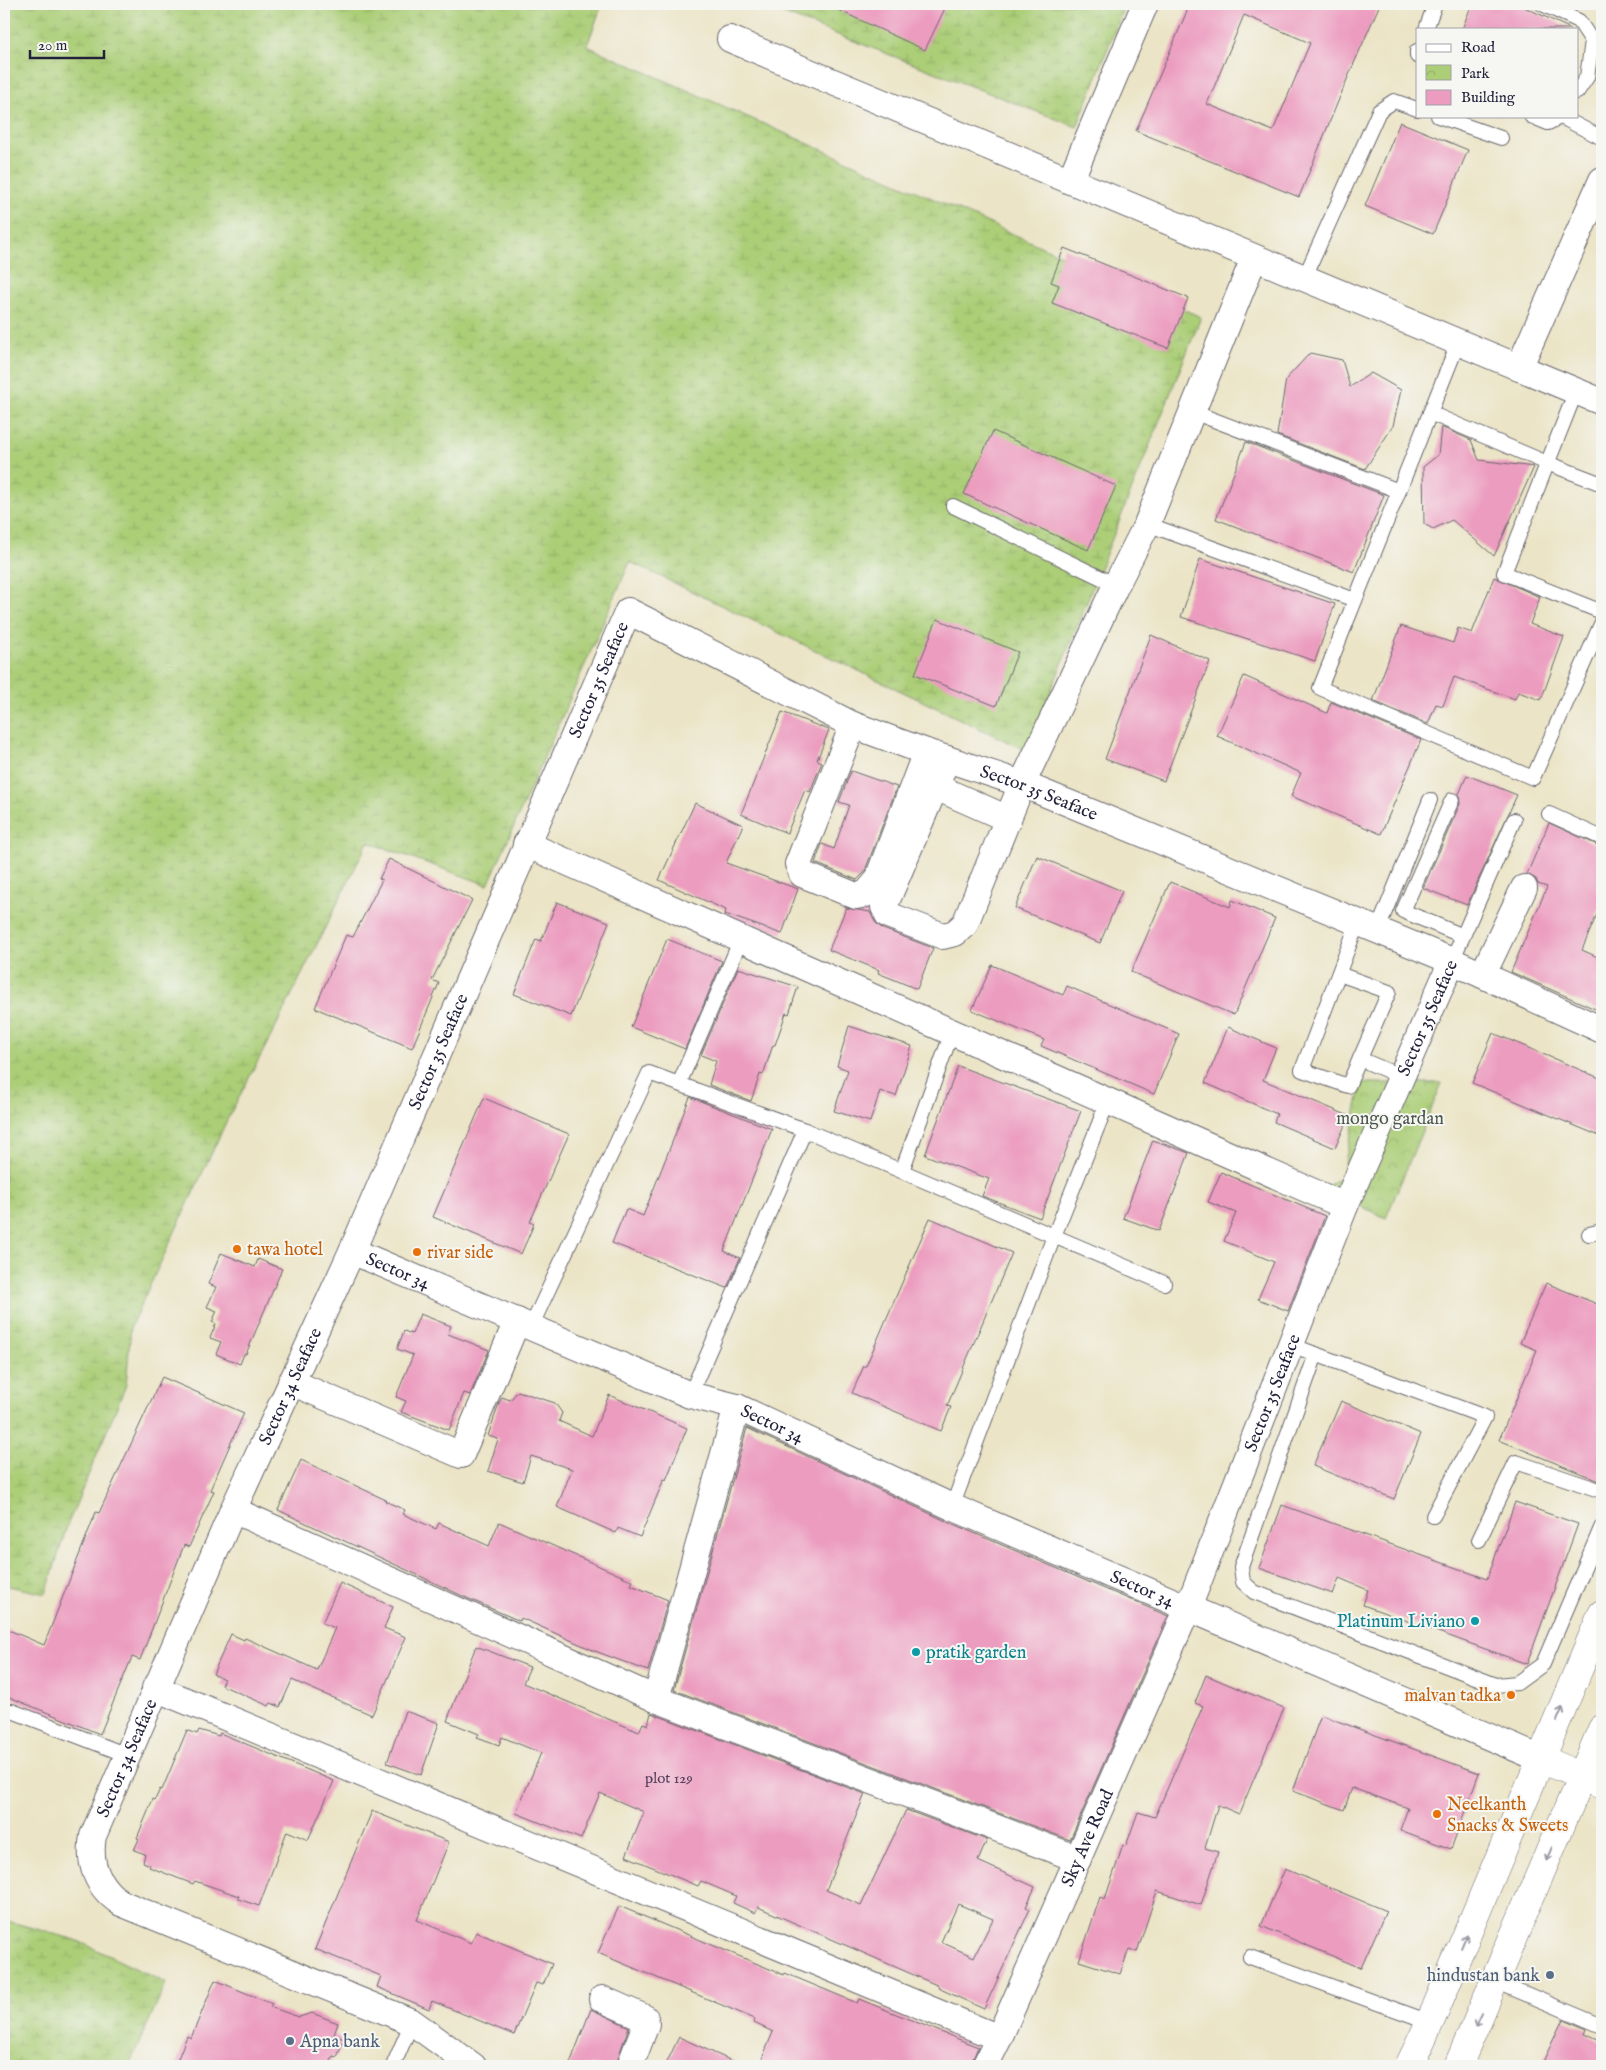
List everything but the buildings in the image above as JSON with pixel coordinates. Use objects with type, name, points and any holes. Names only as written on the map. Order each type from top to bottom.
[{"type":"main road","points":[[1409,2066],[1430,2022],[1602,1614]]},
{"type":"main road","points":[[1458,2066],[1495,1981],[1592,1781],[1602,1729]]},
{"type":"main road","points":[[1541,1759],[1592,1781]]},
{"type":"street","points":[[1070,181],[1145,4]]},
{"type":"street","points":[[730,39],[1602,402]]},
{"type":"street","points":[[1519,368],[1602,180]]},
{"type":"street","points":[[937,756],[936,787],[884,907],[888,915],[943,936],[955,933],[965,924],[1022,784],[1116,585],[1147,524],[1254,258]]},
{"type":"street","name":"Sector 35 Seaface","points":[[352,1251],[628,611],[853,725],[937,756],[1022,784],[1452,961],[1345,1206],[1188,1608]]},
{"type":"street","points":[[853,725],[798,864],[802,874],[856,896],[866,894],[877,881],[937,756]]},
{"type":"street","points":[[936,787],[1008,819]]},
{"type":"street","points":[[526,844],[1345,1206]]},
{"type":"street","points":[[1482,974],[1524,888]]},
{"type":"street","points":[[1452,961],[1602,1030]]},
{"type":"street","name":"Sector 34","points":[[352,1251],[690,1395],[737,1407],[952,1507],[1541,1759]]},
{"type":"street","name":"Sector 34 Seaface","points":[[352,1251],[232,1510],[155,1688],[93,1836],[91,1850],[93,1865],[98,1882],[110,1896],[120,1903],[412,2022],[473,2066]]},
{"type":"street","points":[[291,1382],[461,1455],[524,1324]]},
{"type":"street","points":[[656,1699],[737,1407]]},
{"type":"street","points":[[232,1510],[656,1699],[1078,1859]]},
{"type":"street","name":"Sky Ave Road","points":[[985,2066],[1188,1608]]},
{"type":"street","points":[[155,1688],[999,2038]]},
{"type":"street","points":[[602,1999],[645,2018],[646,2024],[630,2066]]},
{"type":"lane","points":[[1426,28],[1435,4]]},
{"type":"lane","points":[[1542,4],[1579,21],[1592,41],[1587,78],[1578,91]]},
{"type":"lane","points":[[1304,279],[1379,111],[1394,101],[1416,109]]},
{"type":"lane","points":[[1444,118],[1501,138]]},
{"type":"lane","points":[[1535,118],[1548,124],[1559,118]]},
{"type":"lane","points":[[1563,118],[1602,138]]},
{"type":"lane","points":[[1458,343],[1320,688],[1533,778],[1602,622]]},
{"type":"lane","points":[[1576,391],[1504,573],[1602,612]]},
{"type":"lane","points":[[1193,412],[1399,491]]},
{"type":"lane","points":[[1430,414],[1602,484]]},
{"type":"lane","points":[[953,506],[1116,585]]},
{"type":"lane","points":[[1147,524],[1355,600]]},
{"type":"lane","points":[[1339,974],[1390,992],[1348,1086],[1302,1070],[1339,974],[1376,929],[1430,800]]},
{"type":"lane","points":[[1376,929],[1403,912],[1452,800]]},
{"type":"lane","points":[[1549,814],[1602,838]]},
{"type":"lane","points":[[1452,961],[1514,820]]},
{"type":"lane","points":[[1403,912],[1463,936]]},
{"type":"lane","points":[[679,1084],[741,939]]},
{"type":"lane","points":[[902,1171],[952,1032]]},
{"type":"lane","points":[[1360,1059],[1402,1077]]},
{"type":"lane","points":[[524,1324],[649,1073],[804,1130],[1164,1283]]},
{"type":"lane","points":[[952,1507],[1054,1236],[1108,1101]]},
{"type":"lane","points":[[690,1395],[804,1130]]},
{"type":"lane","points":[[1291,1345],[1485,1417],[1433,1516]]},
{"type":"lane","points":[[1316,1354],[1241,1567],[1242,1582],[1254,1592],[1496,1685],[1517,1683],[1543,1664],[1602,1526]]},
{"type":"lane","points":[[1479,1540],[1516,1462],[1602,1491]]},
{"type":"lane","points":[[12,1711],[127,1755]]},
{"type":"lane","points":[[1250,1957],[1430,2022]]},
{"type":"lane","points":[[1495,1981],[1602,2026]]},
{"type":"lane","points":[[393,2066],[412,2022]]},
{"type":"green space","points":[[4,4],[602,4],[587,46],[1201,317],[1027,751],[630,562],[488,885],[368,842],[227,1120],[131,1326],[126,1385],[67,1526],[46,1594],[4,1585]]},
{"type":"green space","points":[[758,4],[1125,4],[1077,127]]},
{"type":"green space","name":"mongo gardan","points":[[1362,1083],[1442,1083],[1386,1218],[1323,1189],[1342,1176]]},
{"type":"green space","points":[[4,1920],[76,1940],[166,1983],[129,2066],[4,2066]]},
{"type":"place","name":"tawa hotel","points":[[237,1249]]},
{"type":"place","name":"rivar side","points":[[417,1252]]},
{"type":"place","name":"Platinum Liviano","points":[[1475,1621]]},
{"type":"place","name":"pratik garden","points":[[916,1652]]},
{"type":"place","name":"malvan tadka","points":[[1511,1695]]},
{"type":"place","name":"Neelkanth Snacks & Sweets","points":[[1437,1814]]},
{"type":"place","name":"hindustan bank","points":[[1550,1975]]},
{"type":"place","name":"Apna bank","points":[[290,2041]]}]
